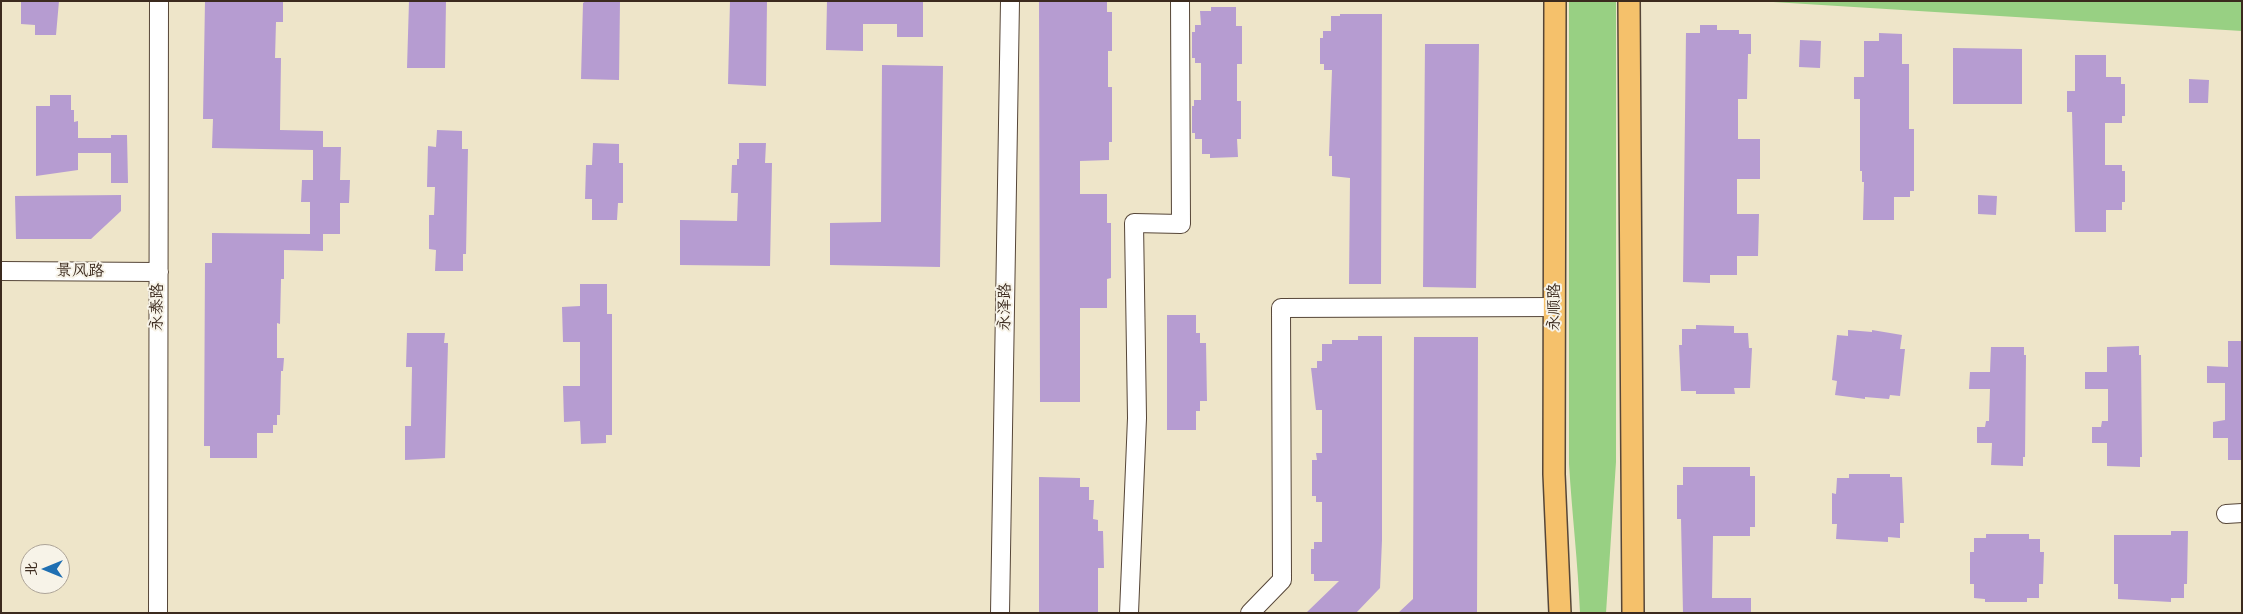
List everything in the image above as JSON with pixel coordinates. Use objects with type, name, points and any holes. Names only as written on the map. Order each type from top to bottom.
[{"type":"main road","name":"永顺路","points":[[1555,1],[1554,474],[1560,613]]},
{"type":"main road","points":[[1629,1],[1633,613]]},
{"type":"street","name":"永泰路","points":[[158,613],[159,1]]},
{"type":"street","name":"永泽路","points":[[1000,613],[1010,1]]},
{"type":"street","points":[[1130,613],[1137,418],[1134,223],[1181,224],[1180,1]]},
{"type":"street","name":"景风路","points":[[1,270],[158,272]]},
{"type":"street","points":[[1250,613],[1282,580],[1281,308],[1555,307]]},
{"type":"green space","points":[[1569,1],[1616,1],[1616,462],[1606,613],[1580,613],[1569,464]]},
{"type":"green space","points":[[1757,1],[2242,1],[2242,31]]},
{"type":"building","points":[[21,1],[59,1],[56,35],[35,35],[35,25],[21,24]]},
{"type":"building","points":[[205,1],[283,1],[283,22],[276,22],[275,58],[281,58],[280,130],[323,131],[323,147],[341,147],[340,180],[350,180],[349,203],[340,203],[340,234],[323,234],[323,251],[284,250],[284,279],[281,279],[280,324],[277,323],[277,358],[284,358],[283,371],[281,371],[280,415],[277,415],[277,425],[273,425],[273,433],[257,433],[257,458],[210,458],[210,446],[204,446],[205,263],[212,263],[212,233],[310,234],[310,202],[301,202],[302,180],[313,180],[313,150],[212,148],[213,119],[203,119]]},
{"type":"building","points":[[409,1],[446,1],[445,68],[407,68]]},
{"type":"building","points":[[586,1],[620,1],[619,80],[581,79],[583,3]]},
{"type":"building","points":[[730,1],[767,1],[766,86],[728,84]]},
{"type":"building","points":[[827,1],[923,1],[923,37],[897,37],[897,24],[863,24],[863,51],[826,50]]},
{"type":"building","points":[[1039,1],[1107,1],[1107,12],[1112,12],[1112,51],[1108,51],[1108,87],[1112,87],[1112,142],[1109,142],[1109,160],[1080,161],[1080,194],[1107,194],[1107,223],[1111,223],[1111,278],[1107,279],[1107,308],[1080,308],[1080,402],[1040,402]]},
{"type":"building","points":[[1211,7],[1236,7],[1236,26],[1242,26],[1242,64],[1237,64],[1237,101],[1241,101],[1241,139],[1237,139],[1238,157],[1210,158],[1210,154],[1202,154],[1202,139],[1195,139],[1195,133],[1192,133],[1192,106],[1194,106],[1194,100],[1201,100],[1201,63],[1195,63],[1195,58],[1192,58],[1192,32],[1195,32],[1195,25],[1201,25],[1200,11],[1211,11]]},
{"type":"building","points":[[1340,14],[1382,14],[1381,284],[1349,284],[1350,178],[1332,176],[1332,156],[1329,156],[1332,70],[1324,70],[1324,64],[1320,64],[1320,38],[1323,38],[1323,31],[1331,31],[1331,16],[1340,16]]},
{"type":"building","points":[[1700,25],[1717,25],[1717,30],[1739,30],[1739,34],[1751,34],[1751,54],[1748,54],[1747,99],[1738,99],[1738,139],[1760,139],[1760,179],[1737,179],[1737,214],[1759,214],[1758,256],[1737,256],[1737,275],[1710,275],[1710,283],[1683,282],[1686,33],[1700,33]]},
{"type":"building","points":[[1879,33],[1902,34],[1902,64],[1909,64],[1909,129],[1914,129],[1914,191],[1910,191],[1910,197],[1894,197],[1894,220],[1863,220],[1864,182],[1862,182],[1862,171],[1860,171],[1860,99],[1854,99],[1854,77],[1864,77],[1864,41],[1879,41]]},
{"type":"building","points":[[1800,40],[1821,41],[1820,68],[1799,67]]},
{"type":"building","points":[[1425,44],[1479,44],[1476,288],[1423,287]]},
{"type":"building","points":[[1953,48],[2022,49],[2022,104],[1953,104]]},
{"type":"building","points":[[2075,55],[2106,55],[2106,77],[2121,77],[2121,84],[2125,84],[2125,116],[2122,116],[2122,123],[2105,123],[2105,165],[2122,165],[2122,171],[2125,171],[2125,202],[2122,202],[2122,210],[2106,210],[2106,232],[2075,232],[2072,112],[2067,112],[2067,91],[2075,91]]},
{"type":"building","points":[[882,65],[943,66],[940,267],[830,265],[830,223],[881,222]]},
{"type":"building","points":[[2189,79],[2209,80],[2208,103],[2189,103]]},
{"type":"building","points":[[50,95],[71,95],[71,110],[74,110],[74,122],[78,121],[78,138],[111,138],[111,135],[127,135],[128,183],[111,183],[111,153],[78,153],[78,170],[36,176],[36,106],[50,106]]},
{"type":"building","points":[[437,130],[462,131],[462,149],[468,149],[466,254],[463,254],[463,271],[435,271],[436,250],[429,249],[429,215],[434,215],[435,187],[427,187],[428,146],[436,147]]},
{"type":"building","points":[[593,143],[619,144],[619,163],[623,163],[623,203],[618,203],[617,220],[592,220],[592,199],[585,199],[586,165],[592,165]]},
{"type":"building","points":[[739,143],[766,143],[765,163],[772,163],[770,266],[680,265],[680,220],[737,221],[738,193],[731,193],[732,165],[737,165],[737,159],[739,159]]},
{"type":"building","points":[[121,195],[121,211],[91,239],[16,239],[15,196]]},
{"type":"building","points":[[1978,195],[1997,196],[1996,215],[1978,214]]},
{"type":"building","points":[[580,284],[607,284],[607,314],[612,314],[612,435],[606,435],[606,443],[581,444],[580,421],[564,422],[563,386],[580,386],[580,342],[563,342],[562,307],[580,306]]},
{"type":"building","points":[[1167,315],[1196,315],[1196,333],[1200,333],[1200,343],[1206,343],[1207,401],[1200,401],[1200,411],[1196,411],[1196,430],[1167,430]]},
{"type":"building","points":[[1696,325],[1734,326],[1734,333],[1748,333],[1749,348],[1752,348],[1750,388],[1734,388],[1735,394],[1696,394],[1696,391],[1681,391],[1679,345],[1682,345],[1682,329],[1696,329]]},
{"type":"building","points":[[1848,330],[1872,332],[1872,330],[1902,335],[1900,349],[1905,349],[1900,396],[1890,395],[1889,399],[1865,397],[1865,399],[1835,395],[1837,381],[1832,380],[1837,335],[1848,336]]},
{"type":"building","points":[[407,333],[445,333],[444,343],[448,343],[445,458],[405,460],[405,426],[411,426],[412,367],[406,367]]},
{"type":"building","points":[[1358,336],[1382,336],[1382,540],[1380,588],[1356,613],[1306,613],[1339,581],[1314,581],[1314,574],[1311,574],[1311,549],[1314,549],[1314,542],[1322,542],[1322,502],[1316,502],[1316,496],[1312,496],[1312,460],[1317,460],[1316,453],[1322,453],[1322,410],[1316,410],[1311,368],[1317,368],[1317,361],[1322,361],[1322,344],[1332,344],[1332,340],[1358,340]]},
{"type":"building","points":[[1414,337],[1478,337],[1477,613],[1398,613],[1413,599]]},
{"type":"building","points":[[2228,341],[2242,341],[2242,460],[2228,460],[2228,438],[2213,438],[2213,422],[2225,420],[2225,383],[2207,383],[2207,366],[2228,367]]},
{"type":"building","points":[[2139,346],[2139,355],[2141,355],[2142,457],[2140,457],[2140,467],[2107,466],[2107,443],[2092,443],[2092,427],[2101,427],[2102,421],[2108,421],[2108,389],[2085,389],[2085,372],[2107,372],[2107,347]]},
{"type":"building","points":[[1991,347],[2024,347],[2024,355],[2026,355],[2025,457],[2023,457],[2023,466],[1991,465],[1992,443],[1977,443],[1977,427],[1985,427],[1986,421],[1989,421],[1990,389],[1969,389],[1970,372],[1990,372]]},
{"type":"building","points":[[1683,467],[1750,467],[1750,476],[1755,476],[1755,527],[1750,527],[1750,536],[1713,536],[1712,598],[1751,598],[1751,613],[1683,613],[1681,519],[1677,519],[1677,485],[1683,485]]},
{"type":"building","points":[[1849,474],[1890,474],[1890,477],[1902,477],[1904,523],[1900,523],[1900,538],[1888,537],[1888,542],[1836,539],[1837,524],[1832,524],[1832,493],[1836,494],[1837,478],[1849,478]]},
{"type":"building","points":[[1039,477],[1080,478],[1080,487],[1089,487],[1089,500],[1094,500],[1093,519],[1098,520],[1098,531],[1103,531],[1104,568],[1098,568],[1098,613],[1039,613]]},
{"type":"building","points":[[2171,531],[2188,531],[2187,584],[2184,584],[2184,598],[2171,598],[2171,602],[2118,599],[2118,584],[2114,584],[2114,535],[2171,535]]},
{"type":"building","points":[[1986,534],[2029,534],[2029,539],[2040,539],[2040,552],[2044,552],[2043,584],[2039,584],[2039,598],[2027,598],[2027,602],[1985,602],[1985,599],[1974,598],[1974,584],[1970,584],[1970,552],[1974,552],[1974,538],[1986,538]]}]
